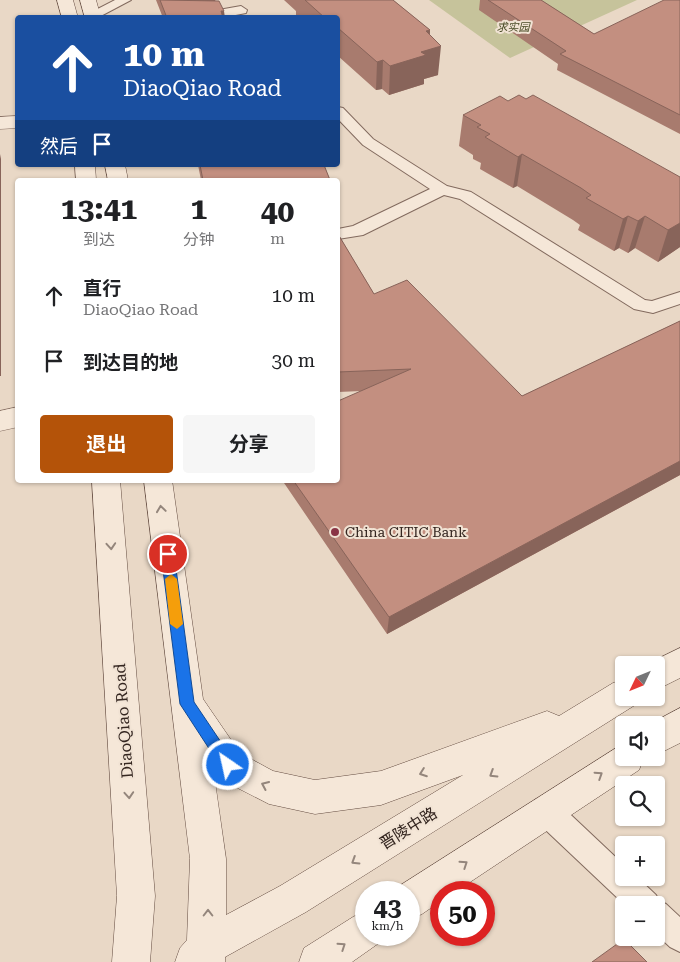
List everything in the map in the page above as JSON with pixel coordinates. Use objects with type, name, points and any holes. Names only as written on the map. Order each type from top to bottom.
[{"type":"main road","points":[[65,0],[69,15]]},
{"type":"main road","points":[[0,123],[15,122]]},
{"type":"main road","points":[[0,421],[15,418]]},
{"type":"main road","name":"DiaoQiao Road","points":[[106,483],[136,896],[131,962]]},
{"type":"main road","points":[[158,483],[208,859],[202,957]]},
{"type":"main road","points":[[665,670],[680,662]]},
{"type":"main road","points":[[187,704],[228,765],[269,787],[315,797],[381,788],[612,701]]},
{"type":"main road","name":"晋陵中路","points":[[202,957],[612,701]]},
{"type":"main road","points":[[665,733],[680,724]]},
{"type":"main road","points":[[420,894],[615,766]]},
{"type":"main road","points":[[318,962],[355,937]]},
{"type":"lane","points":[[95,12],[125,0]]},
{"type":"lane","points":[[211,15],[242,9]]},
{"type":"lane","points":[[340,113],[368,142],[442,190],[465,195],[640,305],[653,308],[680,298]]},
{"type":"lane","points":[[340,234],[357,231],[442,190]]},
{"type":"lane","points":[[545,810],[636,896]]},
{"type":"lane","points":[[665,923],[680,937]]},
{"type":"green space","name":"求实园","points":[[429,0],[637,0],[510,58]]},
{"type":"building","points":[[160,0],[219,1],[224,11],[221,11],[222,15],[166,15]]},
{"type":"building","points":[[305,0],[393,0],[430,30],[426,31],[441,46],[421,52],[426,55],[390,66],[383,60],[377,62],[340,30],[340,15],[322,15]]},
{"type":"building","points":[[488,0],[541,0],[594,34],[664,0],[680,0],[680,115],[560,54],[566,51]]},
{"type":"building","points":[[519,95],[526,99],[533,95],[680,177],[680,223],[668,230],[645,216],[638,221],[628,216],[623,219],[586,198],[591,195],[581,188],[522,154],[518,157],[485,137],[490,134],[477,127],[481,125],[463,115],[500,96],[508,101]]},
{"type":"building","points":[[200,167],[325,167],[329,178],[203,178]]},
{"type":"building","points":[[340,237],[374,294],[407,280],[522,396],[680,321],[680,461],[389,617],[295,483],[340,483],[340,400],[411,369],[340,372]]},
{"type":"building","points":[[615,945],[631,946],[647,962],[592,962]]},
{"type":"slow traffic","points":[[171,579],[177,624]]},
{"type":"place","name":"China CITIC Bank","points":[[335,532]]},
{"type":"route","points":[[168,554],[187,704],[228,765]]}]
